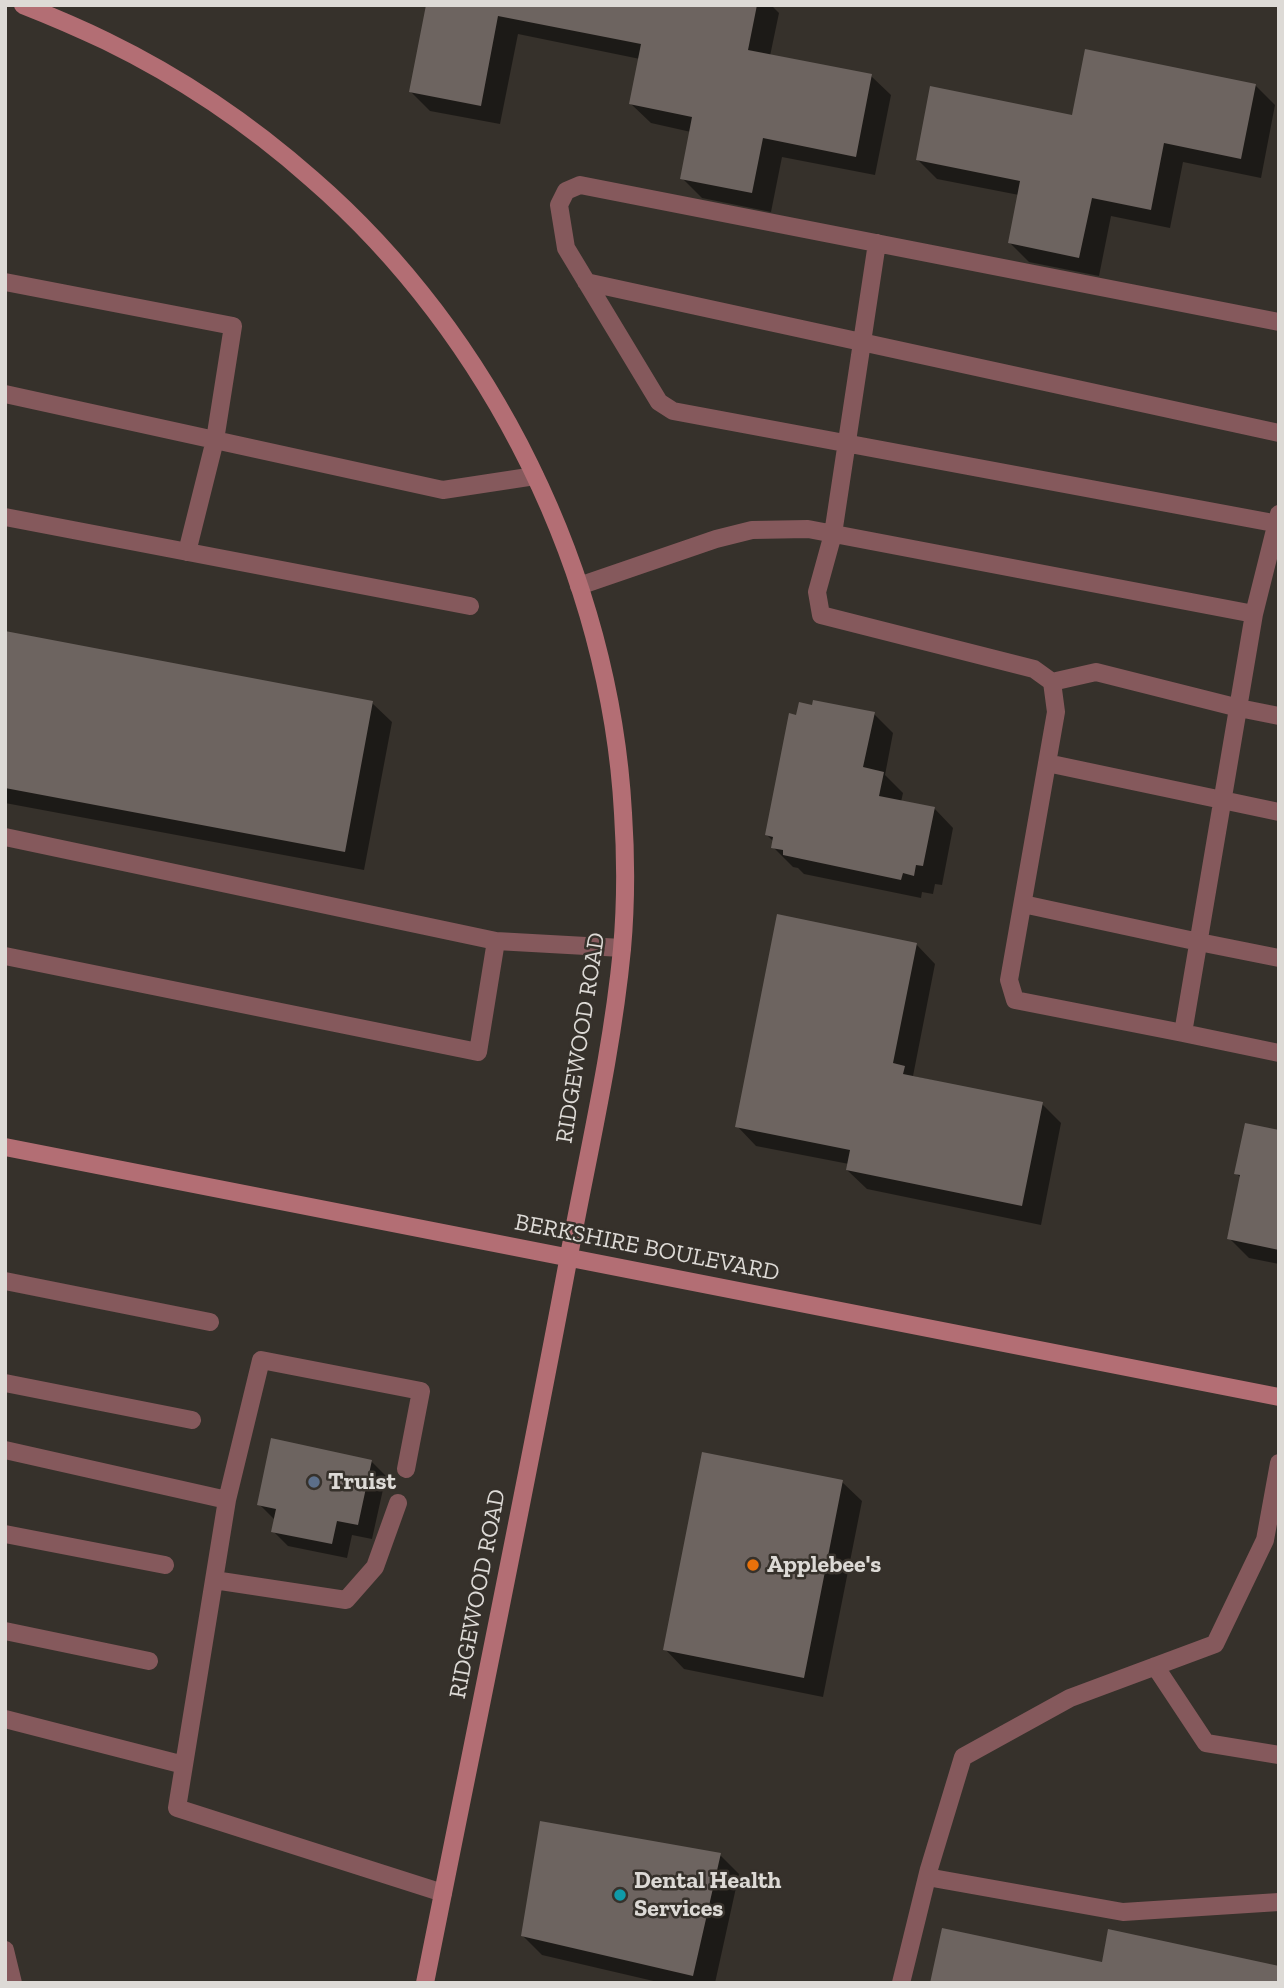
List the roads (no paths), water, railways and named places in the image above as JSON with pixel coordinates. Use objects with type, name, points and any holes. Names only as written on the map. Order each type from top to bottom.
[{"type":"street","name":"RIDGEWOOD ROAD","points":[[23,5],[110,43],[182,83],[255,132],[315,181],[378,243],[437,313],[484,382],[523,451],[556,523],[579,586],[604,679],[623,810],[625,900],[614,1016],[541,1409],[425,1983]]},
{"type":"street","name":"BERKSHIRE BOULEVARD","points":[[6,1150],[1279,1397]]},
{"type":"lane","points":[[1182,1033],[1254,614],[1278,520],[673,411],[659,402],[566,248],[559,205],[566,191],[580,184],[1279,322]]},
{"type":"lane","points":[[877,243],[832,534],[817,592],[821,615],[1034,669],[1052,682],[1056,712],[1009,980],[1014,1000],[1279,1053]]},
{"type":"lane","points":[[5,282],[233,326],[215,440],[187,552]]},
{"type":"lane","points":[[586,282],[1279,433]]},
{"type":"lane","points":[[5,394],[443,490],[535,476]]},
{"type":"lane","points":[[5,517],[470,606]]},
{"type":"lane","points":[[579,586],[716,539],[752,530],[808,529],[1254,614]]},
{"type":"lane","points":[[1052,682],[1096,672],[1279,716]]},
{"type":"lane","points":[[1047,763],[1279,812]]},
{"type":"lane","points":[[5,837],[496,942],[622,948]]},
{"type":"lane","points":[[1023,904],[1279,958]]},
{"type":"lane","points":[[5,956],[478,1052],[496,942]]},
{"type":"lane","points":[[5,1281],[210,1322]]},
{"type":"lane","points":[[406,1469],[421,1391],[261,1360],[227,1500],[177,1808],[443,1893]]},
{"type":"lane","points":[[5,1383],[192,1420]]},
{"type":"lane","points":[[5,1450],[227,1500]]},
{"type":"lane","points":[[901,1983],[927,1877],[963,1757],[1070,1698],[1215,1644],[1265,1540],[1279,1463]]},
{"type":"lane","points":[[214,1580],[346,1600],[375,1567],[398,1503]]},
{"type":"lane","points":[[5,1534],[165,1565]]},
{"type":"lane","points":[[5,1631],[149,1661]]},
{"type":"lane","points":[[1155,1666],[1206,1743],[1279,1755]]},
{"type":"lane","points":[[5,1719],[184,1765]]},
{"type":"lane","points":[[927,1877],[1123,1912],[1279,1902]]},
{"type":"lane","points":[[5,1950],[13,1983]]},
{"type":"place","name":"Truist","points":[[314,1482]]},
{"type":"place","name":"Applebee's","points":[[753,1565]]},
{"type":"place","name":"Dental Health Services","points":[[620,1895]]}]
